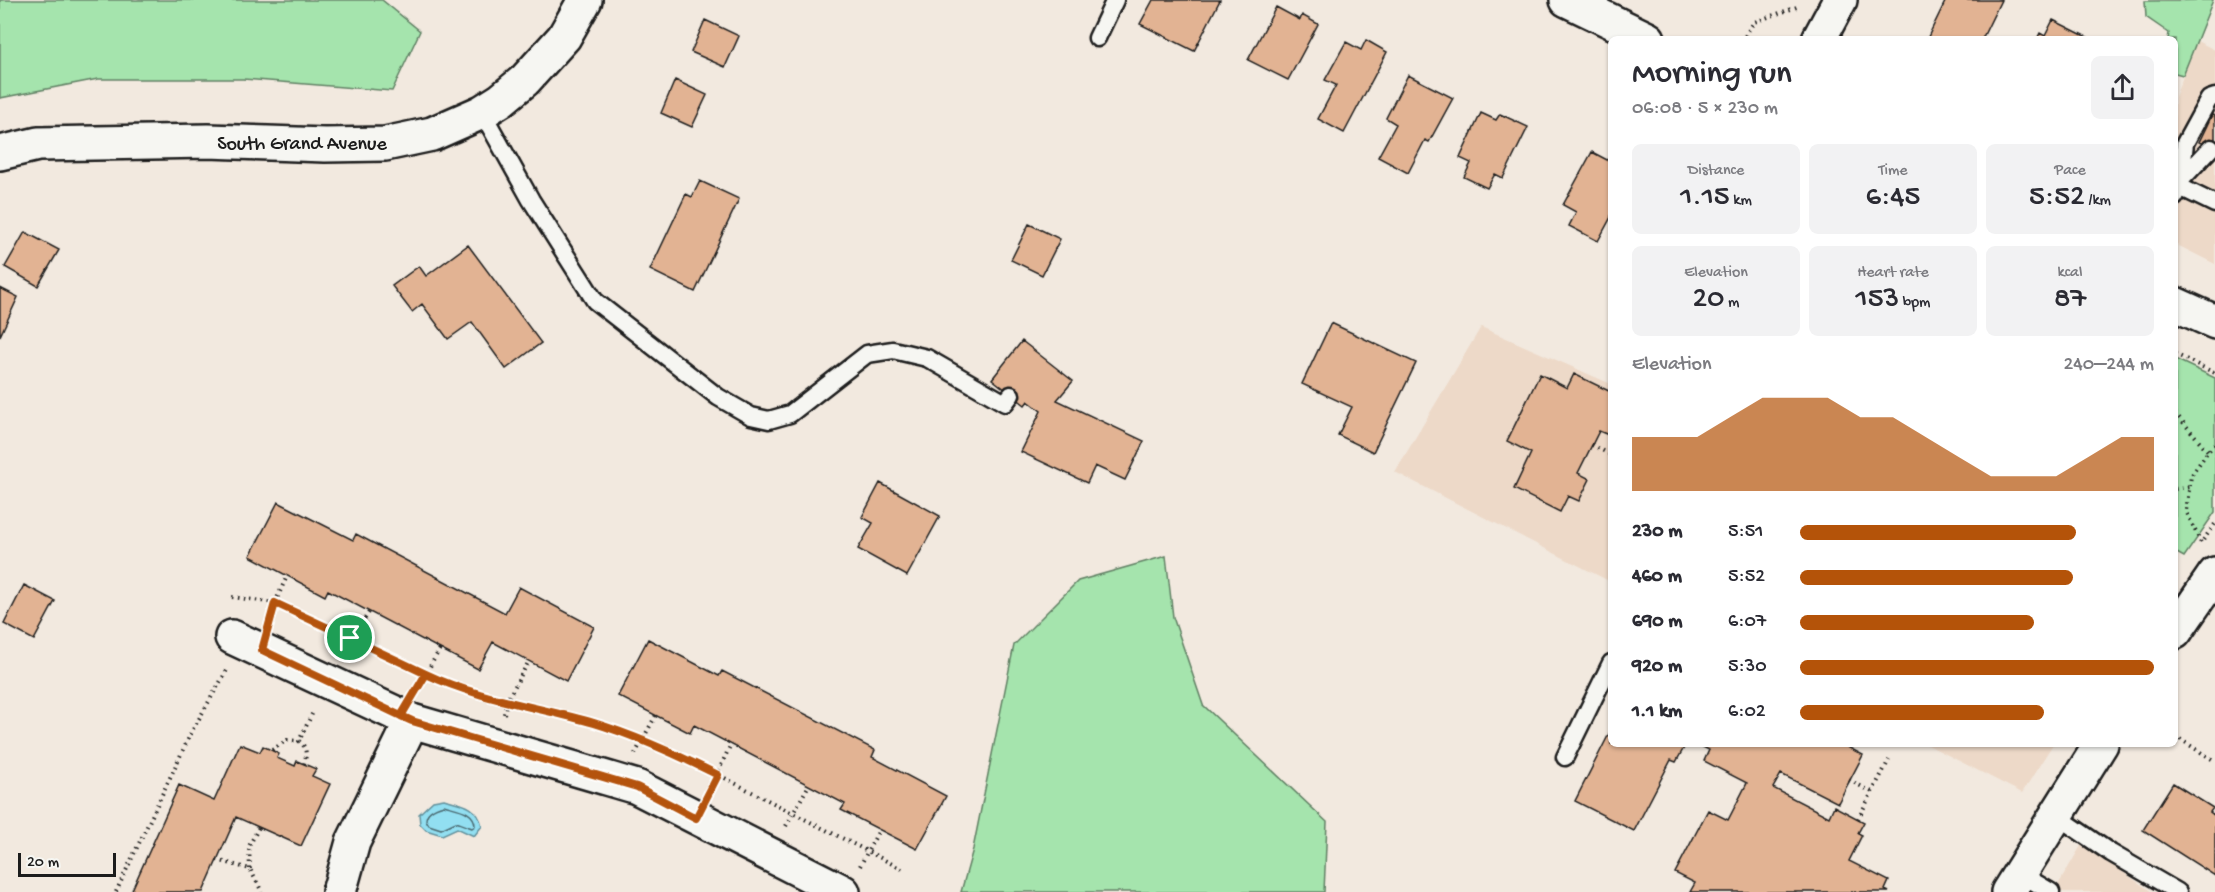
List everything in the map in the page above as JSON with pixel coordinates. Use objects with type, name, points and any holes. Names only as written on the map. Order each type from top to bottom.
[{"type":"street","name":"South Grand Avenue","points":[[0,153],[38,144],[207,141],[325,146],[385,144],[432,135],[482,112],[525,80],[564,37],[585,0]]},
{"type":"street","points":[[1567,0],[1642,36]]},
{"type":"street","points":[[1819,36],[1824,2]]},
{"type":"street","points":[[2178,305],[2215,322]]},
{"type":"street","points":[[2178,628],[2215,574]]},
{"type":"street","points":[[232,636],[407,718],[637,787],[769,855],[850,882]]},
{"type":"street","points":[[339,892],[353,842],[407,718]]},
{"type":"street","points":[[2013,883],[2099,747]]},
{"type":"lane","points":[[1097,38],[1115,0]]},
{"type":"lane","points":[[2178,189],[2185,143],[2209,99],[2215,97]]},
{"type":"lane","points":[[482,112],[531,200],[595,301],[718,398],[750,416],[769,420],[790,414],[867,354],[893,351],[927,358],[1005,403],[1011,395]]},
{"type":"lane","points":[[2178,189],[2211,148]]},
{"type":"lane","points":[[2178,189],[2215,204]]},
{"type":"lane","points":[[1564,756],[1608,669]]},
{"type":"lane","points":[[2057,816],[2111,853],[2178,892]]},
{"type":"lane","points":[[2013,883],[2050,892]]},
{"type":"path","points":[[1745,36],[1755,22],[1824,2]]},
{"type":"path","points":[[2178,355],[2215,373]]},
{"type":"path","points":[[2178,418],[2208,451]]},
{"type":"path","points":[[1592,445],[1608,453]]},
{"type":"path","points":[[2215,445],[2208,451],[2191,476],[2186,511],[2201,543],[2215,524]]},
{"type":"path","points":[[2178,489],[2190,487]]},
{"type":"path","points":[[262,650],[275,603],[287,576]]},
{"type":"path","points":[[232,597],[275,603],[453,687],[596,724],[676,753],[902,869]]},
{"type":"path","points":[[116,892],[192,731],[232,661],[232,636]]},
{"type":"path","points":[[407,718],[426,674],[441,649]]},
{"type":"path","points":[[497,745],[507,700],[528,660]]},
{"type":"path","points":[[622,783],[656,715]]},
{"type":"path","points":[[2178,738],[2215,761]]},
{"type":"path","points":[[272,750],[287,740],[299,741]]},
{"type":"path","points":[[696,818],[731,744]]},
{"type":"path","points":[[1858,819],[1889,760]]},
{"type":"path","points":[[1849,780],[1872,792]]},
{"type":"path","points":[[769,855],[809,785]]},
{"type":"path","points":[[259,827],[249,846],[250,869],[262,892]]},
{"type":"path","points":[[850,882],[879,830]]},
{"type":"path","points":[[217,860],[250,869]]},
{"type":"shaded area","points":[[2197,41],[2215,50],[2215,264],[2178,246],[2178,89]]},
{"type":"shaded area","points":[[1481,327],[1608,383],[1608,580],[1395,472]]},
{"type":"shaded area","points":[[1932,747],[2051,747],[2022,793]]},
{"type":"shaded area","points":[[2082,844],[2152,892],[2054,892]]},
{"type":"green space","points":[[0,0],[382,0],[420,31],[392,91],[243,79],[98,79],[0,98]]},
{"type":"green space","points":[[2213,0],[2183,75],[2178,74],[2178,36],[2168,36],[2169,33],[2146,17],[2145,1]]},
{"type":"green space","points":[[2178,360],[2215,378],[2215,512],[2184,557],[2178,554]]},
{"type":"green space","points":[[1166,556],[1173,617],[1203,705],[1327,822],[1324,892],[961,892],[973,849],[1014,645],[1078,581]]},
{"type":"water","points":[[444,799],[468,807],[477,814],[482,826],[474,836],[457,828],[442,835],[426,830],[420,824],[419,814],[433,801]]},
{"type":"building","points":[[1153,0],[1220,0],[1194,51],[1140,24]]},
{"type":"building","points":[[1946,0],[2001,0],[1983,36],[1928,36]]},
{"type":"building","points":[[1276,7],[1300,20],[1302,15],[1318,24],[1288,80],[1248,60]]},
{"type":"building","points":[[705,20],[739,36],[725,67],[691,52]]},
{"type":"building","points":[[2053,20],[2085,36],[2045,36]]},
{"type":"building","points":[[1366,40],[1387,52],[1344,133],[1318,119],[1336,85],[1325,80],[1346,42],[1361,50]]},
{"type":"building","points":[[1408,75],[1453,98],[1429,142],[1425,140],[1408,173],[1378,157],[1396,124],[1386,118]]},
{"type":"building","points":[[675,80],[707,95],[692,127],[661,113]]},
{"type":"building","points":[[1481,113],[1496,120],[1500,114],[1528,127],[1503,178],[1495,174],[1487,188],[1464,177],[1471,163],[1460,158]]},
{"type":"building","points":[[2212,115],[2215,116],[2215,150],[2199,142]]},
{"type":"building","points":[[1592,152],[1608,160],[1608,223],[1598,241],[1569,226],[1576,212],[1563,205]]},
{"type":"building","points":[[700,181],[739,199],[695,292],[650,270],[686,194],[692,197]]},
{"type":"building","points":[[1029,224],[1060,239],[1042,275],[1011,260]]},
{"type":"building","points":[[25,232],[59,250],[38,286],[5,267]]},
{"type":"building","points":[[468,245],[541,343],[506,369],[472,322],[448,339],[422,304],[412,312],[392,286],[419,266],[426,276]]},
{"type":"building","points":[[0,288],[18,297],[0,336]]},
{"type":"building","points":[[1331,323],[1416,363],[1373,452],[1338,435],[1352,407],[1302,384]]},
{"type":"building","points":[[1022,341],[1073,381],[1057,400],[1144,441],[1125,480],[1095,466],[1087,483],[1021,452],[1041,411],[1028,401],[1025,405],[992,379]]},
{"type":"building","points":[[1540,374],[1567,388],[1574,374],[1608,391],[1608,435],[1599,431],[1578,473],[1590,479],[1579,501],[1568,496],[1560,512],[1514,489],[1531,453],[1507,441]]},
{"type":"building","points":[[880,483],[940,516],[907,576],[858,549],[873,523],[862,517]]},
{"type":"building","points":[[278,502],[353,540],[356,534],[505,613],[519,587],[594,627],[566,681],[493,642],[478,669],[328,590],[325,596],[250,556]]},
{"type":"building","points":[[24,585],[55,601],[34,640],[4,624]]},
{"type":"building","points":[[648,639],[719,676],[722,671],[875,750],[872,757],[946,796],[917,849],[841,810],[845,804],[694,725],[690,733],[618,696]]},
{"type":"building","points":[[1608,736],[1608,747],[1684,747],[1676,762],[1671,760],[1634,831],[1575,801]]},
{"type":"building","points":[[240,744],[260,752],[263,746],[279,754],[277,758],[295,766],[297,761],[316,769],[312,776],[330,784],[301,846],[236,817],[203,892],[131,892],[179,785],[214,801]]},
{"type":"building","points":[[1703,747],[1848,747],[1863,755],[1838,803],[1781,774],[1773,788],[1829,817],[1834,806],[1864,822],[1858,833],[1862,835],[1849,861],[1889,881],[1885,890],[1889,892],[1690,892],[1695,883],[1675,873],[1708,810],[1728,820],[1747,783],[1704,761],[1709,750]]},
{"type":"building","points":[[2173,783],[2213,808],[2210,812],[2215,816],[2215,876],[2143,830]]},
{"type":"route","points":[[350,638],[275,603],[262,650],[401,716],[426,674],[453,687],[596,724],[676,753],[718,775],[696,818],[637,787],[412,721],[401,716],[426,674],[350,638]]}]
